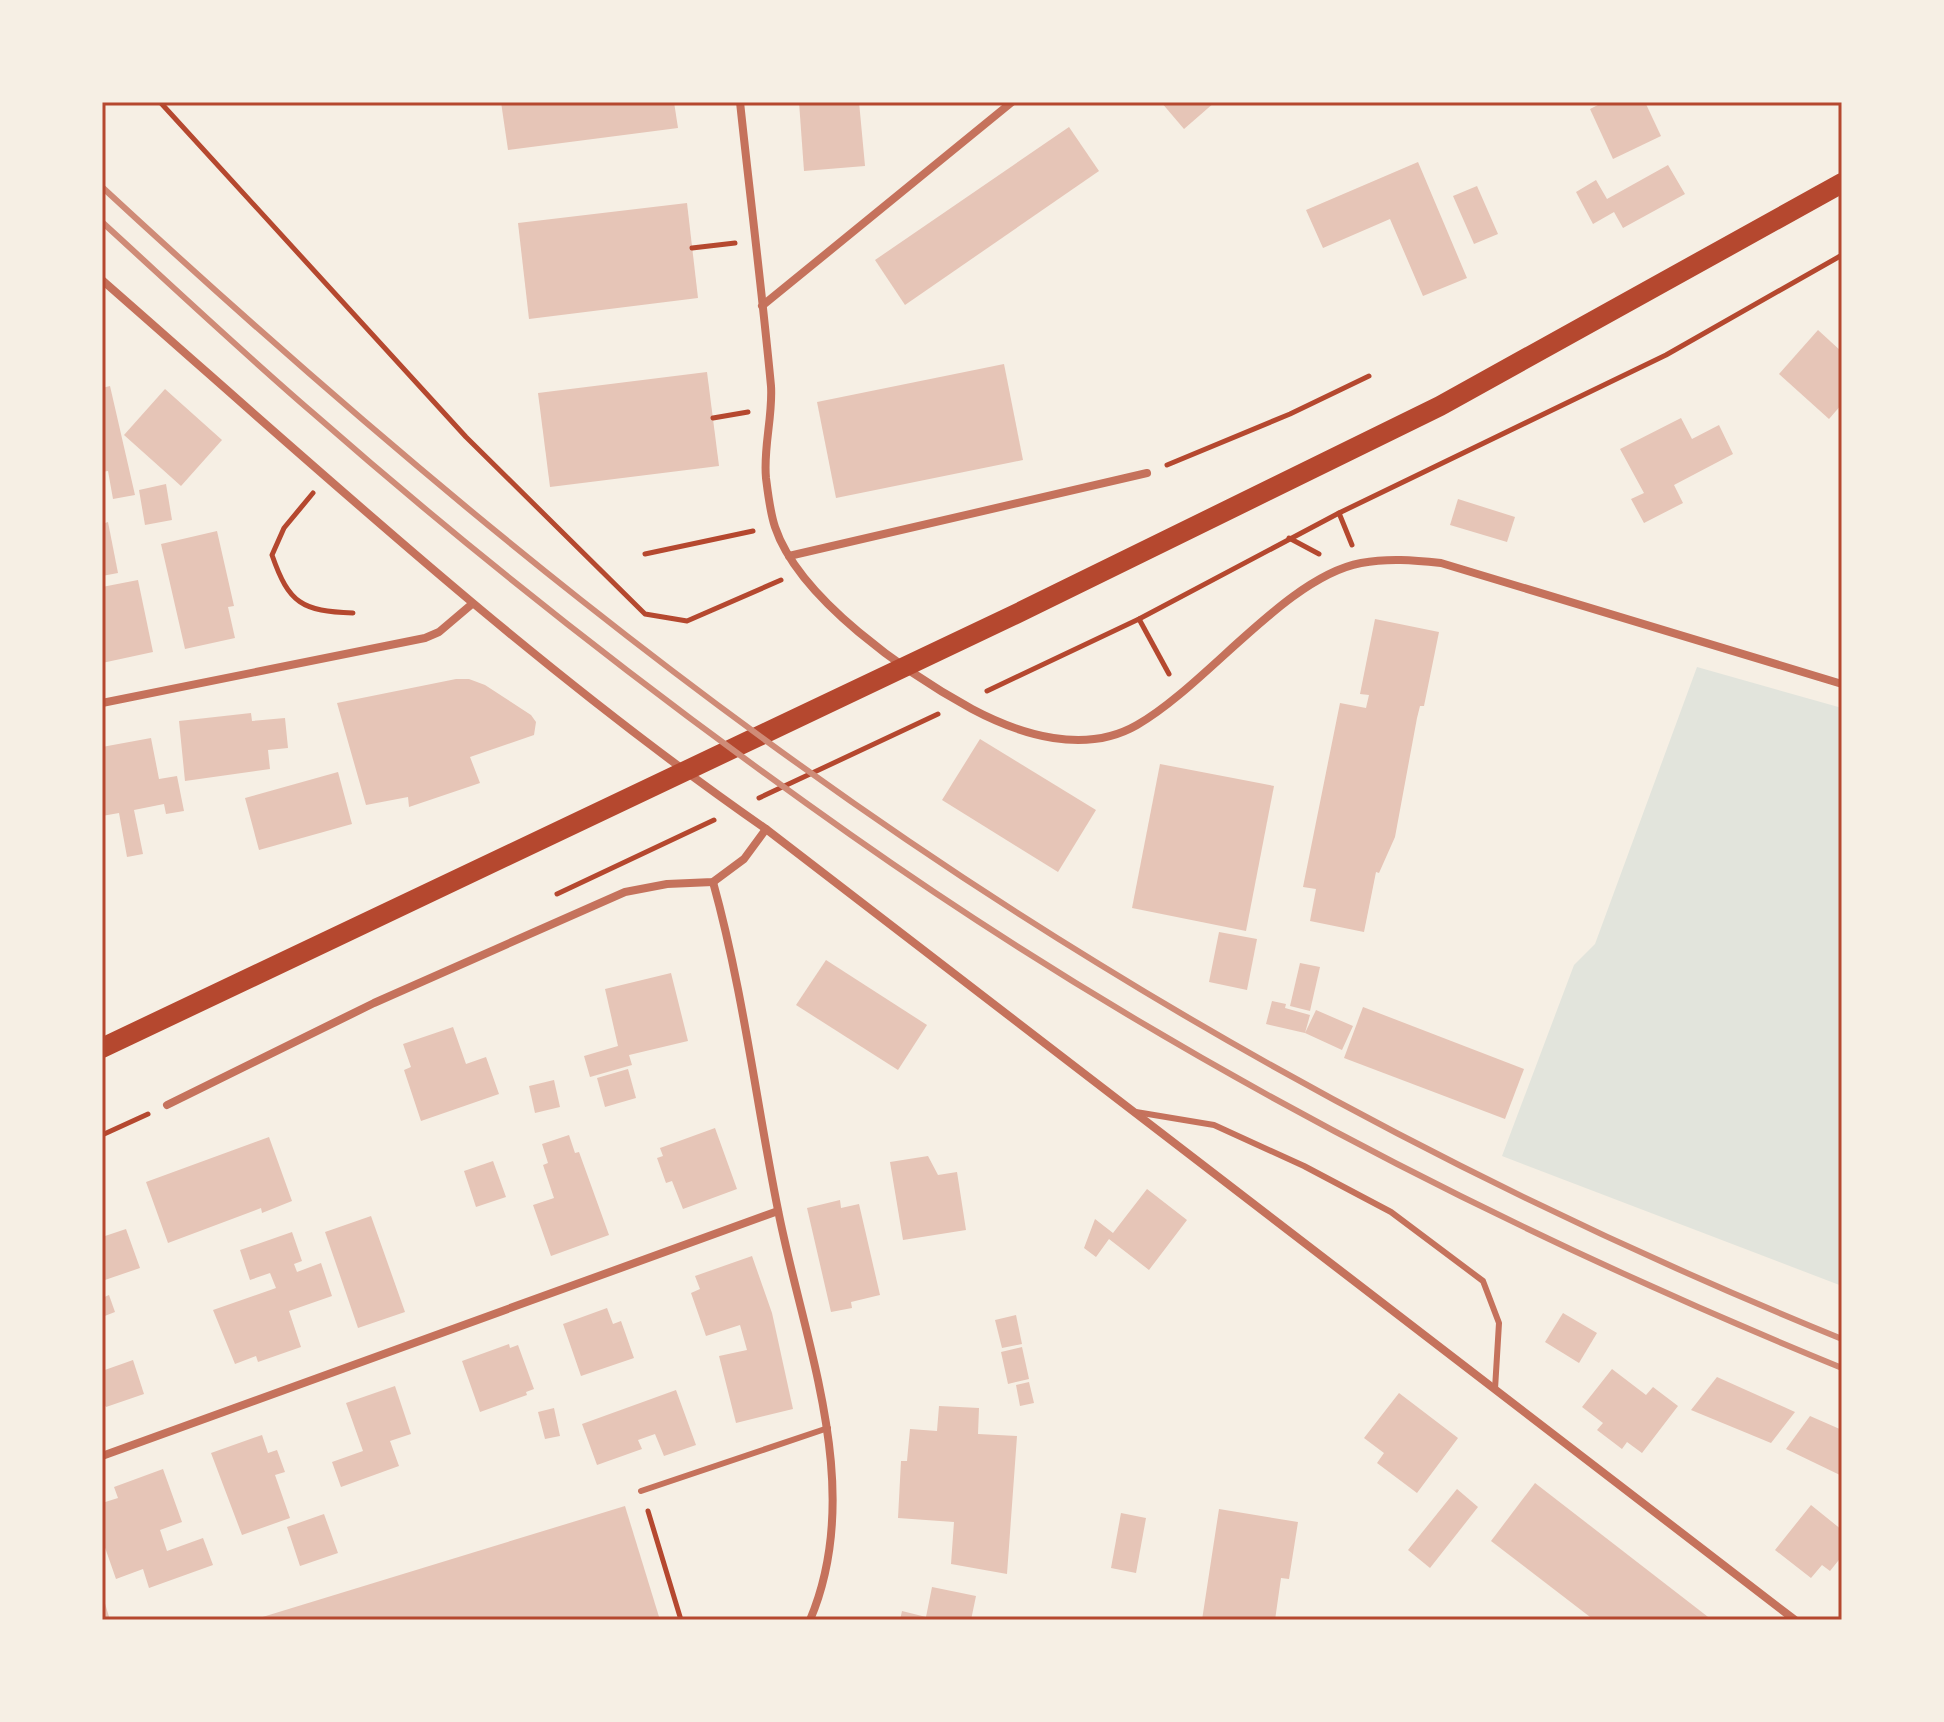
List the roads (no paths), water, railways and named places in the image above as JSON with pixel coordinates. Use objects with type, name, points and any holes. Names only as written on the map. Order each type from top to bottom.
[{"type":"main road","points":[[102,1048],[1016,614],[1440,406],[1842,183]]},
{"type":"street","points":[[740,102],[762,306],[770,409],[766,475],[775,527],[800,572],[886,655],[937,690],[994,721],[1042,738],[1089,740],[1135,727],[1181,695],[1311,582],[1359,563],[1396,558],[1441,563],[1842,684]]},
{"type":"street","points":[[762,306],[1012,102]]},
{"type":"street","points":[[102,280],[472,604],[636,735],[766,829],[1795,1620]]},
{"type":"street","points":[[789,556],[1147,473]]},
{"type":"street","points":[[102,703],[425,638],[447,627],[472,604]]},
{"type":"street","points":[[167,1105],[374,1003],[625,892],[667,884],[713,882],[744,859],[766,829]]},
{"type":"street","points":[[713,882],[733,953],[778,1211],[828,1428],[834,1537],[823,1588],[810,1620]]},
{"type":"street","points":[[102,1456],[778,1211]]},
{"type":"lane","points":[[1136,1112],[1214,1125],[1304,1166],[1391,1212],[1483,1281],[1499,1323],[1495,1389]]},
{"type":"lane","points":[[641,1491],[828,1428]]},
{"type":"railway","points":[[102,187],[338,398],[458,501],[581,600],[707,697],[965,879],[1188,1018],[1370,1119],[1650,1257],[1842,1339]]},
{"type":"railway","points":[[102,222],[286,390],[509,578],[713,735],[851,835],[968,914],[1208,1062],[1332,1130],[1584,1255],[1842,1368]]}]
